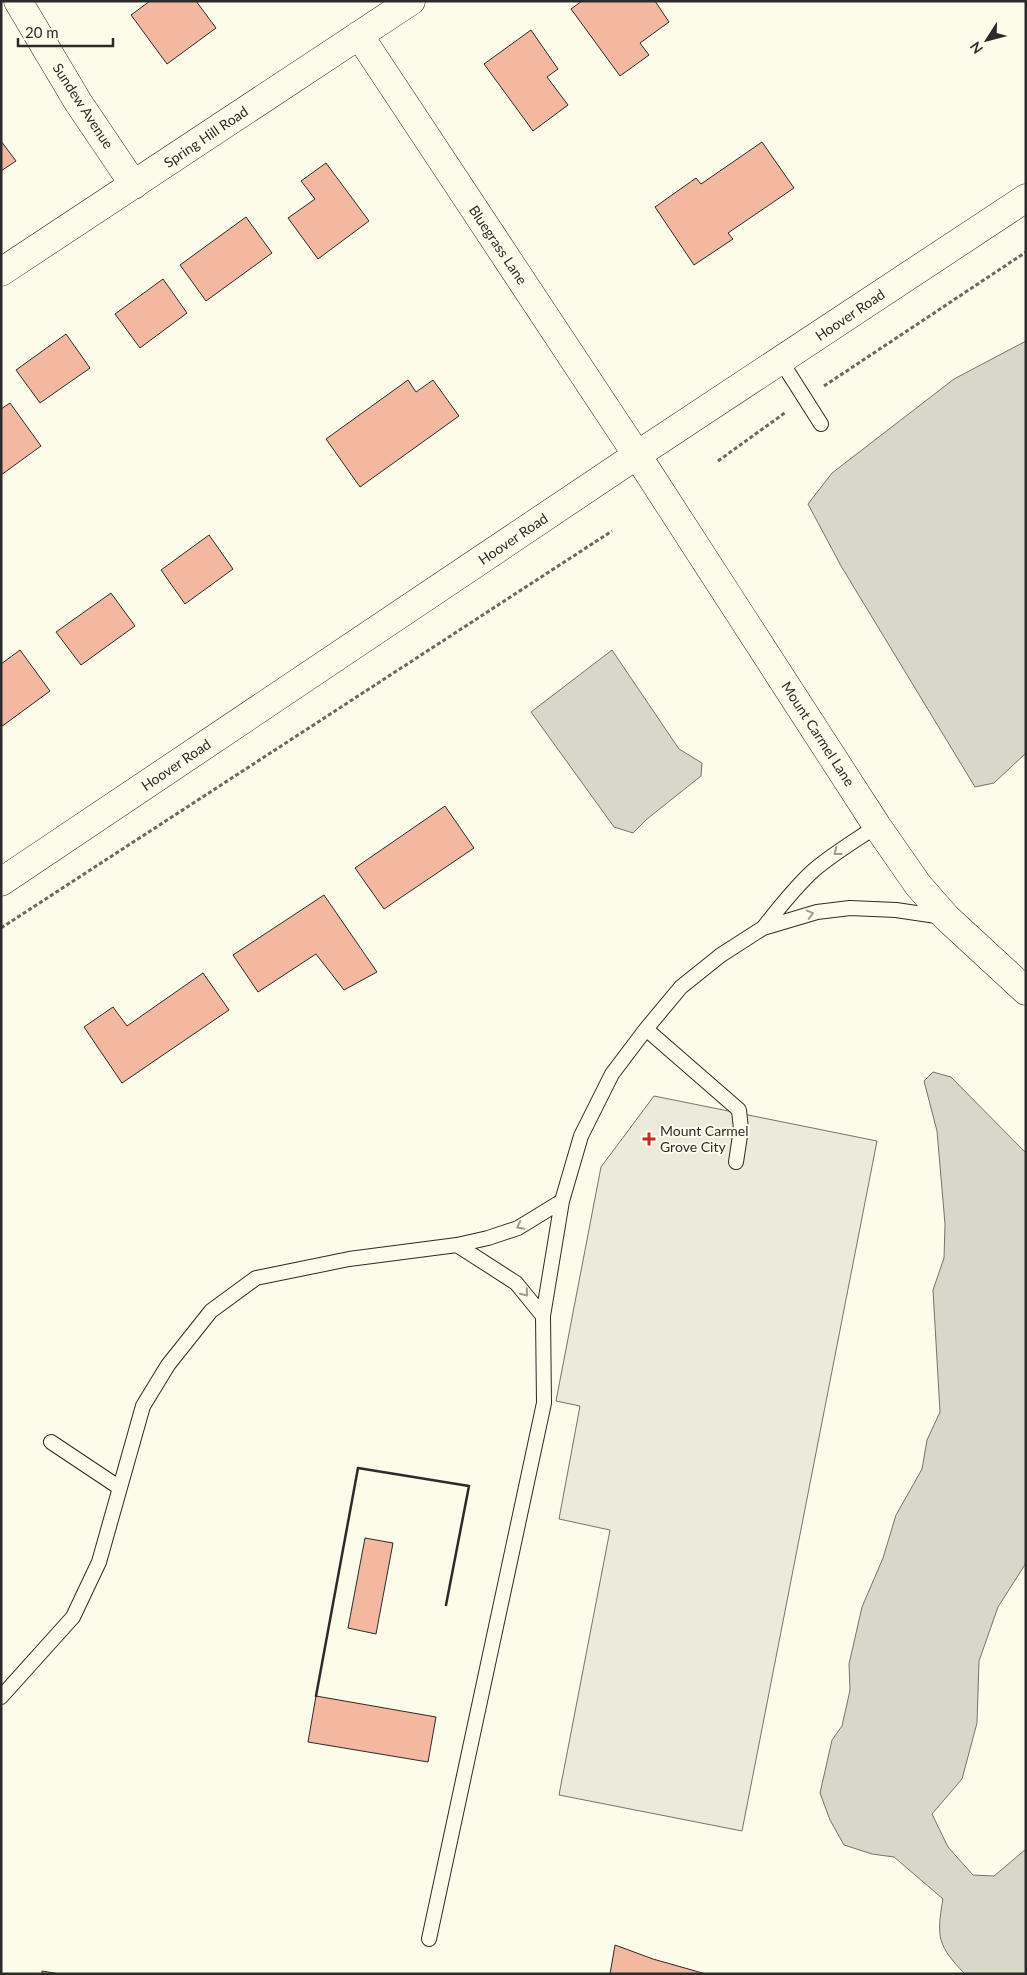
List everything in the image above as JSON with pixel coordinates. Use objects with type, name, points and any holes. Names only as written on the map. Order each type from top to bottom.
[{"type":"street","name":"Sundew Avenue","points":[[18,1],[78,102],[134,185]]},
{"type":"street","name":"Spring Hill Road","points":[[1,272],[412,1]]},
{"type":"street","name":"Bluegrass Lane","points":[[359,35],[637,455]]},
{"type":"street","name":"Hoover Road","points":[[1,882],[637,455],[1026,198]]},
{"type":"street","name":"Mount Carmel Lane","points":[[637,455],[877,826],[918,884],[947,918],[1026,991]]},
{"type":"lane","points":[[781,361],[822,424]]},
{"type":"lane","points":[[763,928],[789,896],[813,871],[843,848],[877,826]]},
{"type":"lane","points":[[429,1939],[544,1403],[543,1316],[562,1202],[581,1136],[607,1082],[646,1028],[681,987],[721,955],[763,928],[817,912],[850,908],[896,910],[947,918]]},
{"type":"lane","points":[[646,1028],[739,1110],[741,1129],[736,1162]]},
{"type":"lane","points":[[1,1697],[73,1617],[98,1562],[143,1406],[168,1365],[210,1311],[256,1278],[349,1259],[457,1245],[488,1238],[518,1228],[562,1202]]},
{"type":"lane","points":[[457,1245],[516,1283],[543,1316]]},
{"type":"lane","points":[[51,1442],[120,1488]]},
{"type":"path","points":[[718,461],[805,399],[1026,252]]},
{"type":"path","points":[[1,928],[612,531]]},
{"type":"shaded area","points":[[1026,341],[1026,753],[994,783],[975,787],[841,566],[808,504],[832,473],[954,379]]},
{"type":"shaded area","points":[[612,650],[679,749],[702,763],[701,776],[647,819],[633,833],[614,827],[531,712]]},
{"type":"shaded area","points":[[933,1072],[951,1077],[1026,1153],[1026,1563],[998,1607],[979,1661],[977,1723],[962,1779],[932,1814],[948,1847],[973,1875],[994,1876],[1026,1849],[1026,1974],[965,1974],[949,1956],[941,1941],[940,1923],[943,1899],[894,1857],[872,1854],[844,1845],[830,1820],[820,1793],[832,1740],[842,1726],[850,1690],[849,1664],[862,1607],[883,1558],[896,1515],[922,1469],[927,1440],[940,1412],[933,1290],[944,1258],[945,1224],[937,1131],[924,1081]]},
{"type":"shaded area","points":[[654,1096],[877,1141],[742,1831],[559,1795],[610,1530],[559,1519],[580,1406],[556,1401],[601,1167]]},
{"type":"building","points":[[150,1],[196,1],[216,28],[167,64],[131,15]]},
{"type":"building","points":[[582,1],[655,1],[669,22],[640,43],[649,55],[620,76],[571,9]]},
{"type":"building","points":[[531,30],[558,69],[547,77],[568,105],[533,131],[484,64]]},
{"type":"building","points":[[1,141],[16,161],[1,171]]},
{"type":"building","points":[[762,142],[794,188],[728,233],[733,239],[694,265],[655,207],[696,178],[701,184]]},
{"type":"building","points":[[326,163],[369,221],[318,259],[288,218],[315,199],[301,181]]},
{"type":"building","points":[[246,217],[272,253],[206,301],[180,265]]},
{"type":"building","points":[[163,279],[187,313],[140,348],[115,314]]},
{"type":"building","points":[[66,334],[90,368],[40,403],[16,370]]},
{"type":"building","points":[[408,380],[416,392],[433,380],[459,416],[360,487],[326,439]]},
{"type":"building","points":[[10,403],[41,446],[1,475],[1,409]]},
{"type":"building","points":[[209,535],[233,569],[185,604],[161,570]]},
{"type":"building","points":[[111,593],[135,626],[81,665],[56,632]]},
{"type":"building","points":[[20,650],[50,691],[1,727],[1,664]]},
{"type":"building","points":[[445,806],[474,848],[384,909],[355,868]]},
{"type":"building","points":[[324,895],[377,972],[344,990],[316,954],[258,992],[233,955]]},
{"type":"building","points":[[203,973],[229,1010],[122,1083],[84,1027],[113,1007],[127,1026]]},
{"type":"building","points":[[365,1538],[393,1543],[376,1634],[348,1628]]},
{"type":"building","points":[[316,1696],[436,1717],[428,1762],[308,1742]]},
{"type":"building","points":[[615,1945],[653,1959],[706,1974],[610,1974]]},
{"type":"building","points":[[42,1971],[60,1974],[42,1974]]},
{"type":"wall","points":[[316,1696],[358,1468],[469,1486],[446,1605]]},
{"type":"place","name":"Mount Carmel Grove City","points":[[649,1139]]}]
